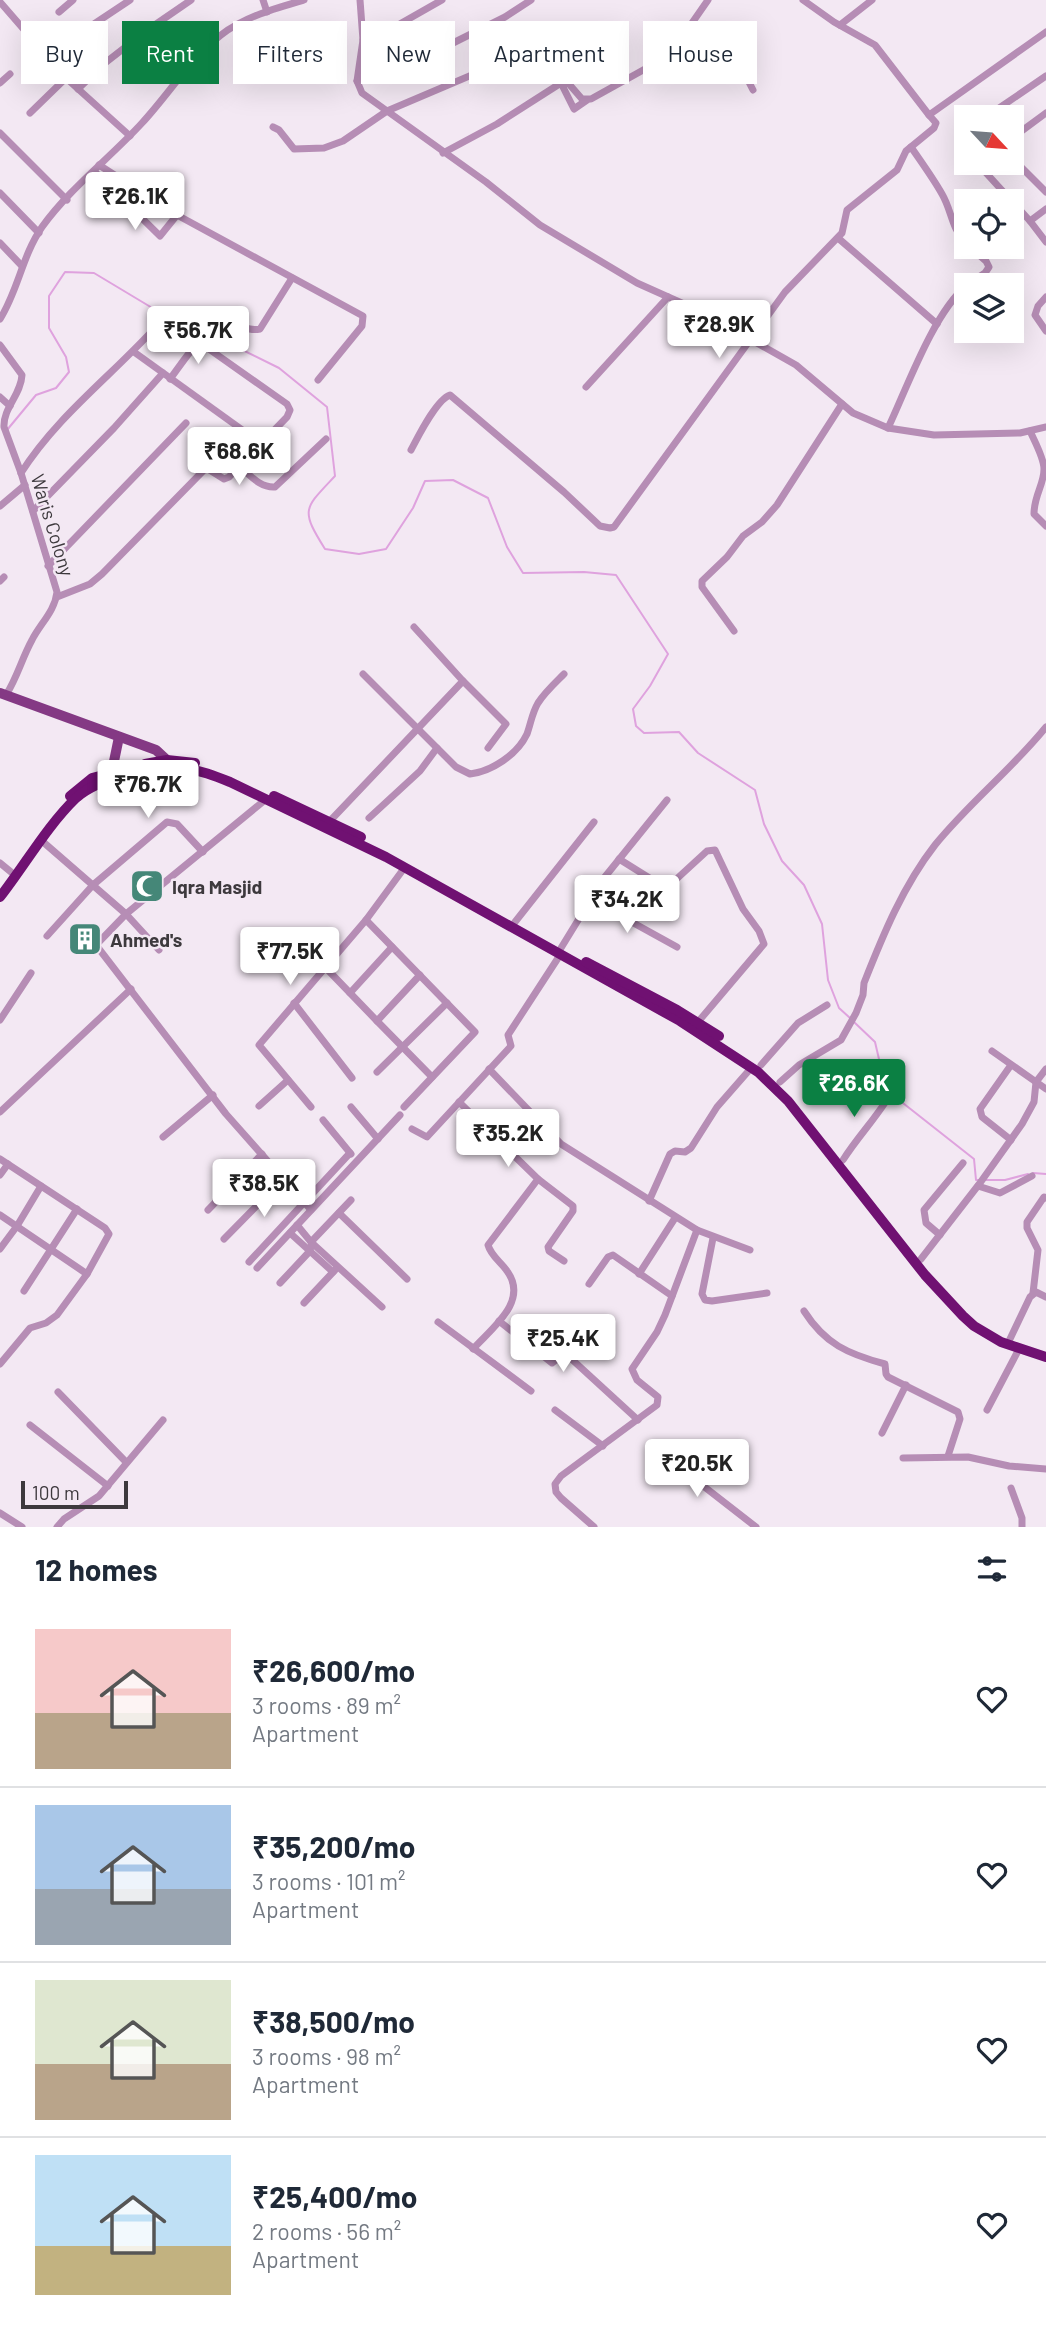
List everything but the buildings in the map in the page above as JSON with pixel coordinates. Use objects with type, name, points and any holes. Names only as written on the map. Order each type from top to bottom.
[{"type":"highway","points":[[171,764],[215,776],[405,867],[560,952],[757,1066],[952,1305],[988,1335],[1046,1357]]},
{"type":"highway","points":[[0,887],[69,797],[92,778],[138,773],[171,764],[198,764],[219,771],[399,856],[515,922],[560,952],[698,1022],[780,1082],[921,1259],[972,1316],[994,1332],[1046,1350]]},
{"type":"highway","points":[[0,897],[78,796],[112,775]]},
{"type":"main road","points":[[3,694],[156,750],[171,764]]},
{"type":"main road","points":[[112,775],[119,737]]},
{"type":"street","points":[[59,12],[73,0]]},
{"type":"street","points":[[98,21],[130,0]]},
{"type":"street","points":[[78,89],[105,63],[191,0]]},
{"type":"street","points":[[262,0],[267,12]]},
{"type":"street","points":[[0,319],[39,233],[213,42],[242,22],[304,0]]},
{"type":"street","points":[[360,0],[362,21]]},
{"type":"street","points":[[405,21],[442,0]]},
{"type":"street","points":[[357,81],[423,58],[505,17],[531,0]]},
{"type":"street","points":[[693,21],[709,0]]},
{"type":"street","points":[[411,450],[442,400],[450,395],[600,526],[610,528],[618,523],[795,281],[838,238],[844,229],[847,210],[897,170],[911,147],[936,126],[875,46],[803,0]]},
{"type":"street","points":[[0,2],[21,26]]},
{"type":"street","points":[[840,25],[866,2]]},
{"type":"street","points":[[929,115],[1046,32]]},
{"type":"street","points":[[361,54],[357,81],[362,93],[486,182],[540,225],[637,284],[704,313],[796,365],[852,413],[888,429],[934,435],[1030,431],[1046,427]]},
{"type":"street","points":[[562,84],[574,109],[643,70]]},
{"type":"street","points":[[0,83],[10,74]]},
{"type":"street","points":[[273,127],[279,130],[294,149],[324,148],[343,141],[387,111],[469,76]]},
{"type":"street","points":[[1004,105],[1046,76]]},
{"type":"street","points":[[30,113],[60,84]]},
{"type":"street","points":[[73,84],[130,136]]},
{"type":"street","points":[[443,153],[497,124],[559,84]]},
{"type":"street","points":[[569,84],[580,97],[587,100]]},
{"type":"street","points":[[750,84],[753,89]]},
{"type":"street","points":[[1024,129],[1046,113]]},
{"type":"street","points":[[0,133],[67,200]]},
{"type":"street","points":[[911,147],[943,196],[954,228]]},
{"type":"street","points":[[97,168],[363,317],[362,326],[318,380]]},
{"type":"street","points":[[97,168],[160,236],[177,215]]},
{"type":"street","points":[[1024,170],[1046,192]]},
{"type":"street","points":[[988,175],[1030,221],[1046,243]]},
{"type":"street","points":[[0,193],[39,233]]},
{"type":"street","points":[[1030,221],[1046,209]]},
{"type":"street","points":[[838,238],[937,324]]},
{"type":"street","points":[[0,243],[22,266]]},
{"type":"street","points":[[170,379],[213,327],[227,322],[252,330],[260,329],[292,278]]},
{"type":"street","points":[[586,387],[668,297]]},
{"type":"street","points":[[1046,297],[1038,306],[1035,315],[1046,331]]},
{"type":"street","points":[[888,429],[937,324],[954,298]]},
{"type":"street","points":[[21,473],[62,419],[134,352],[164,318]]},
{"type":"street","points":[[57,597],[82,588],[102,575],[204,470],[208,469],[226,479],[288,416],[289,407],[199,342]]},
{"type":"street","points":[[0,345],[22,375],[21,388],[10,406],[0,397]]},
{"type":"street","points":[[134,352],[241,429]]},
{"type":"street","points":[[33,511],[163,373]]},
{"type":"street","points":[[734,632],[702,587],[702,581],[727,557],[743,536],[762,522],[777,505],[842,404]]},
{"type":"street","name":"Waris Colony","points":[[3,694],[16,678],[30,643],[57,597],[25,485],[4,427],[4,419],[10,406]]},
{"type":"street","points":[[48,566],[186,422]]},
{"type":"street","points":[[1030,431],[1044,467],[1041,484],[1034,499],[1034,514],[1046,526]]},
{"type":"street","points":[[239,466],[266,487],[275,486],[326,439]]},
{"type":"street","points":[[0,506],[25,485]]},
{"type":"street","points":[[414,626],[506,724],[488,748]]},
{"type":"street","points":[[363,674],[465,773],[476,773],[493,767],[508,757],[522,741],[539,701],[564,674]]},
{"type":"street","points":[[329,822],[463,681]]},
{"type":"street","points":[[780,1082],[799,1065],[841,1040],[856,1013],[863,995],[864,983],[895,909],[915,875],[934,846],[955,822],[1046,727]]},
{"type":"street","points":[[369,818],[420,771],[437,748]]},
{"type":"street","points":[[265,800],[126,914],[96,945],[226,1114],[311,1210]]},
{"type":"street","points":[[412,1129],[427,1137],[510,1046],[508,1035],[590,899],[667,800]]},
{"type":"street","points":[[47,936],[93,886],[167,822],[177,824],[203,852]]},
{"type":"street","points":[[515,922],[594,822]]},
{"type":"street","points":[[42,841],[126,914],[159,950]]},
{"type":"street","points":[[619,859],[659,884],[670,885],[707,851],[715,850],[743,909],[759,931],[764,944],[698,1022]]},
{"type":"street","points":[[0,863],[11,872]]},
{"type":"street","points":[[310,1107],[258,1045],[366,920],[405,867]]},
{"type":"street","points":[[590,899],[677,947]]},
{"type":"street","points":[[257,1268],[475,1032],[366,920]]},
{"type":"street","points":[[350,993],[392,947]]},
{"type":"street","points":[[325,967],[432,1077]]},
{"type":"street","points":[[0,1020],[31,973]]},
{"type":"street","points":[[377,1021],[420,975]]},
{"type":"street","points":[[0,1112],[131,989]]},
{"type":"street","points":[[294,1003],[352,1078]]},
{"type":"street","points":[[377,1072],[447,1003]]},
{"type":"street","points":[[649,1201],[670,1154],[675,1151],[688,1151],[717,1107],[797,1023],[827,1005]]},
{"type":"street","points":[[992,1051],[1046,1089]]},
{"type":"street","points":[[1011,1065],[980,1110],[982,1117],[1011,1140]]},
{"type":"street","points":[[489,1069],[561,1144],[675,1218],[713,1238],[750,1250]]},
{"type":"street","points":[[921,1259],[1011,1140],[1034,1102],[1036,1082],[1046,1069]]},
{"type":"street","points":[[259,1106],[288,1080]]},
{"type":"street","points":[[843,1160],[898,1081]]},
{"type":"street","points":[[163,1138],[213,1095]]},
{"type":"street","points":[[459,1102],[538,1179],[573,1206],[573,1212],[548,1247],[549,1251],[564,1261]]},
{"type":"street","points":[[351,1107],[377,1139]]},
{"type":"street","points":[[323,1120],[357,1161]]},
{"type":"street","points":[[250,1262],[350,1153]]},
{"type":"street","points":[[208,1210],[262,1154]]},
{"type":"street","points":[[0,1175],[4,1161],[105,1228],[109,1234],[87,1274],[57,1315],[46,1323],[30,1328],[1,1362]]},
{"type":"street","points":[[940,1235],[926,1223],[924,1210],[963,1163]]},
{"type":"street","points":[[979,1184],[1000,1193],[1032,1176]]},
{"type":"street","points":[[224,1239],[284,1179]]},
{"type":"street","points":[[473,1349],[513,1302],[516,1289],[513,1281],[488,1249],[488,1245],[538,1179]]},
{"type":"street","points":[[0,1249],[41,1186]]},
{"type":"street","points":[[1046,1198],[1044,1197],[1027,1222],[1027,1228],[1037,1245],[1046,1252]]},
{"type":"street","points":[[280,1283],[310,1251],[311,1242],[351,1200]]},
{"type":"street","points":[[24,1291],[77,1209]]},
{"type":"street","points":[[339,1213],[407,1279]]},
{"type":"street","points":[[0,1215],[87,1274]]},
{"type":"street","points":[[639,1273],[675,1218]]},
{"type":"street","points":[[297,1225],[335,1269]]},
{"type":"street","points":[[594,1527],[561,1498],[555,1484],[561,1476],[655,1408],[659,1400],[656,1393],[637,1380],[632,1372],[634,1363],[657,1332],[697,1230]]},
{"type":"street","points":[[290,1233],[382,1307]]},
{"type":"street","points":[[713,1238],[702,1298],[712,1301],[767,1293]]},
{"type":"street","points":[[1010,1339],[1033,1293],[1037,1245]]},
{"type":"street","points":[[589,1284],[611,1255],[672,1296]]},
{"type":"street","points":[[304,1303],[335,1269]]},
{"type":"street","points":[[1033,1293],[1046,1297]]},
{"type":"street","points":[[804,1311],[821,1335],[856,1355],[885,1364],[886,1375],[953,1408],[960,1416],[948,1456]]},
{"type":"street","points":[[499,1321],[552,1363],[566,1354],[638,1420]]},
{"type":"street","points":[[438,1322],[531,1391]]},
{"type":"street","points":[[987,1410],[1019,1349]]},
{"type":"street","points":[[882,1433],[906,1385]]},
{"type":"street","points":[[58,1392],[126,1462]]},
{"type":"street","points":[[555,1409],[603,1446]]},
{"type":"street","points":[[57,1527],[64,1519],[99,1496],[163,1420]]},
{"type":"street","points":[[30,1425],[108,1486]]},
{"type":"street","points":[[651,1457],[702,1485],[756,1527]]},
{"type":"street","points":[[903,1458],[968,1457],[1009,1466],[1046,1469]]},
{"type":"street","points":[[1011,1488],[1022,1518],[1022,1527]]},
{"type":"street","points":[[0,1513],[22,1527]]},
{"type":"waterway","points":[[7,430],[36,395],[56,388],[69,372],[66,357],[49,328],[49,296],[65,272],[94,273],[154,309],[205,331]]},
{"type":"waterway","points":[[210,334],[279,368],[327,407],[335,476],[317,496],[309,510],[312,525],[325,549],[359,554],[386,549],[413,508],[425,481],[453,480],[488,498],[507,547],[523,573],[584,572],[616,575],[668,654],[633,709],[636,726],[644,733],[679,732],[698,753],[755,790],[764,824],[782,861],[804,885],[822,924],[828,980],[839,1008],[850,1018]]},
{"type":"waterway","points":[[854,1022],[875,1042],[889,1092]]},
{"type":"waterway","points":[[894,1096],[974,1159],[976,1180],[979,1180]]},
{"type":"waterway","points":[[1033,1173],[1046,1174]]},
{"type":"waterway","points":[[985,1180],[1005,1180],[1028,1174]]},
{"type":"place","name":"Iqra Masjid","points":[[147,886]]},
{"type":"place","name":"Ahmed's","points":[[85,939]]}]
